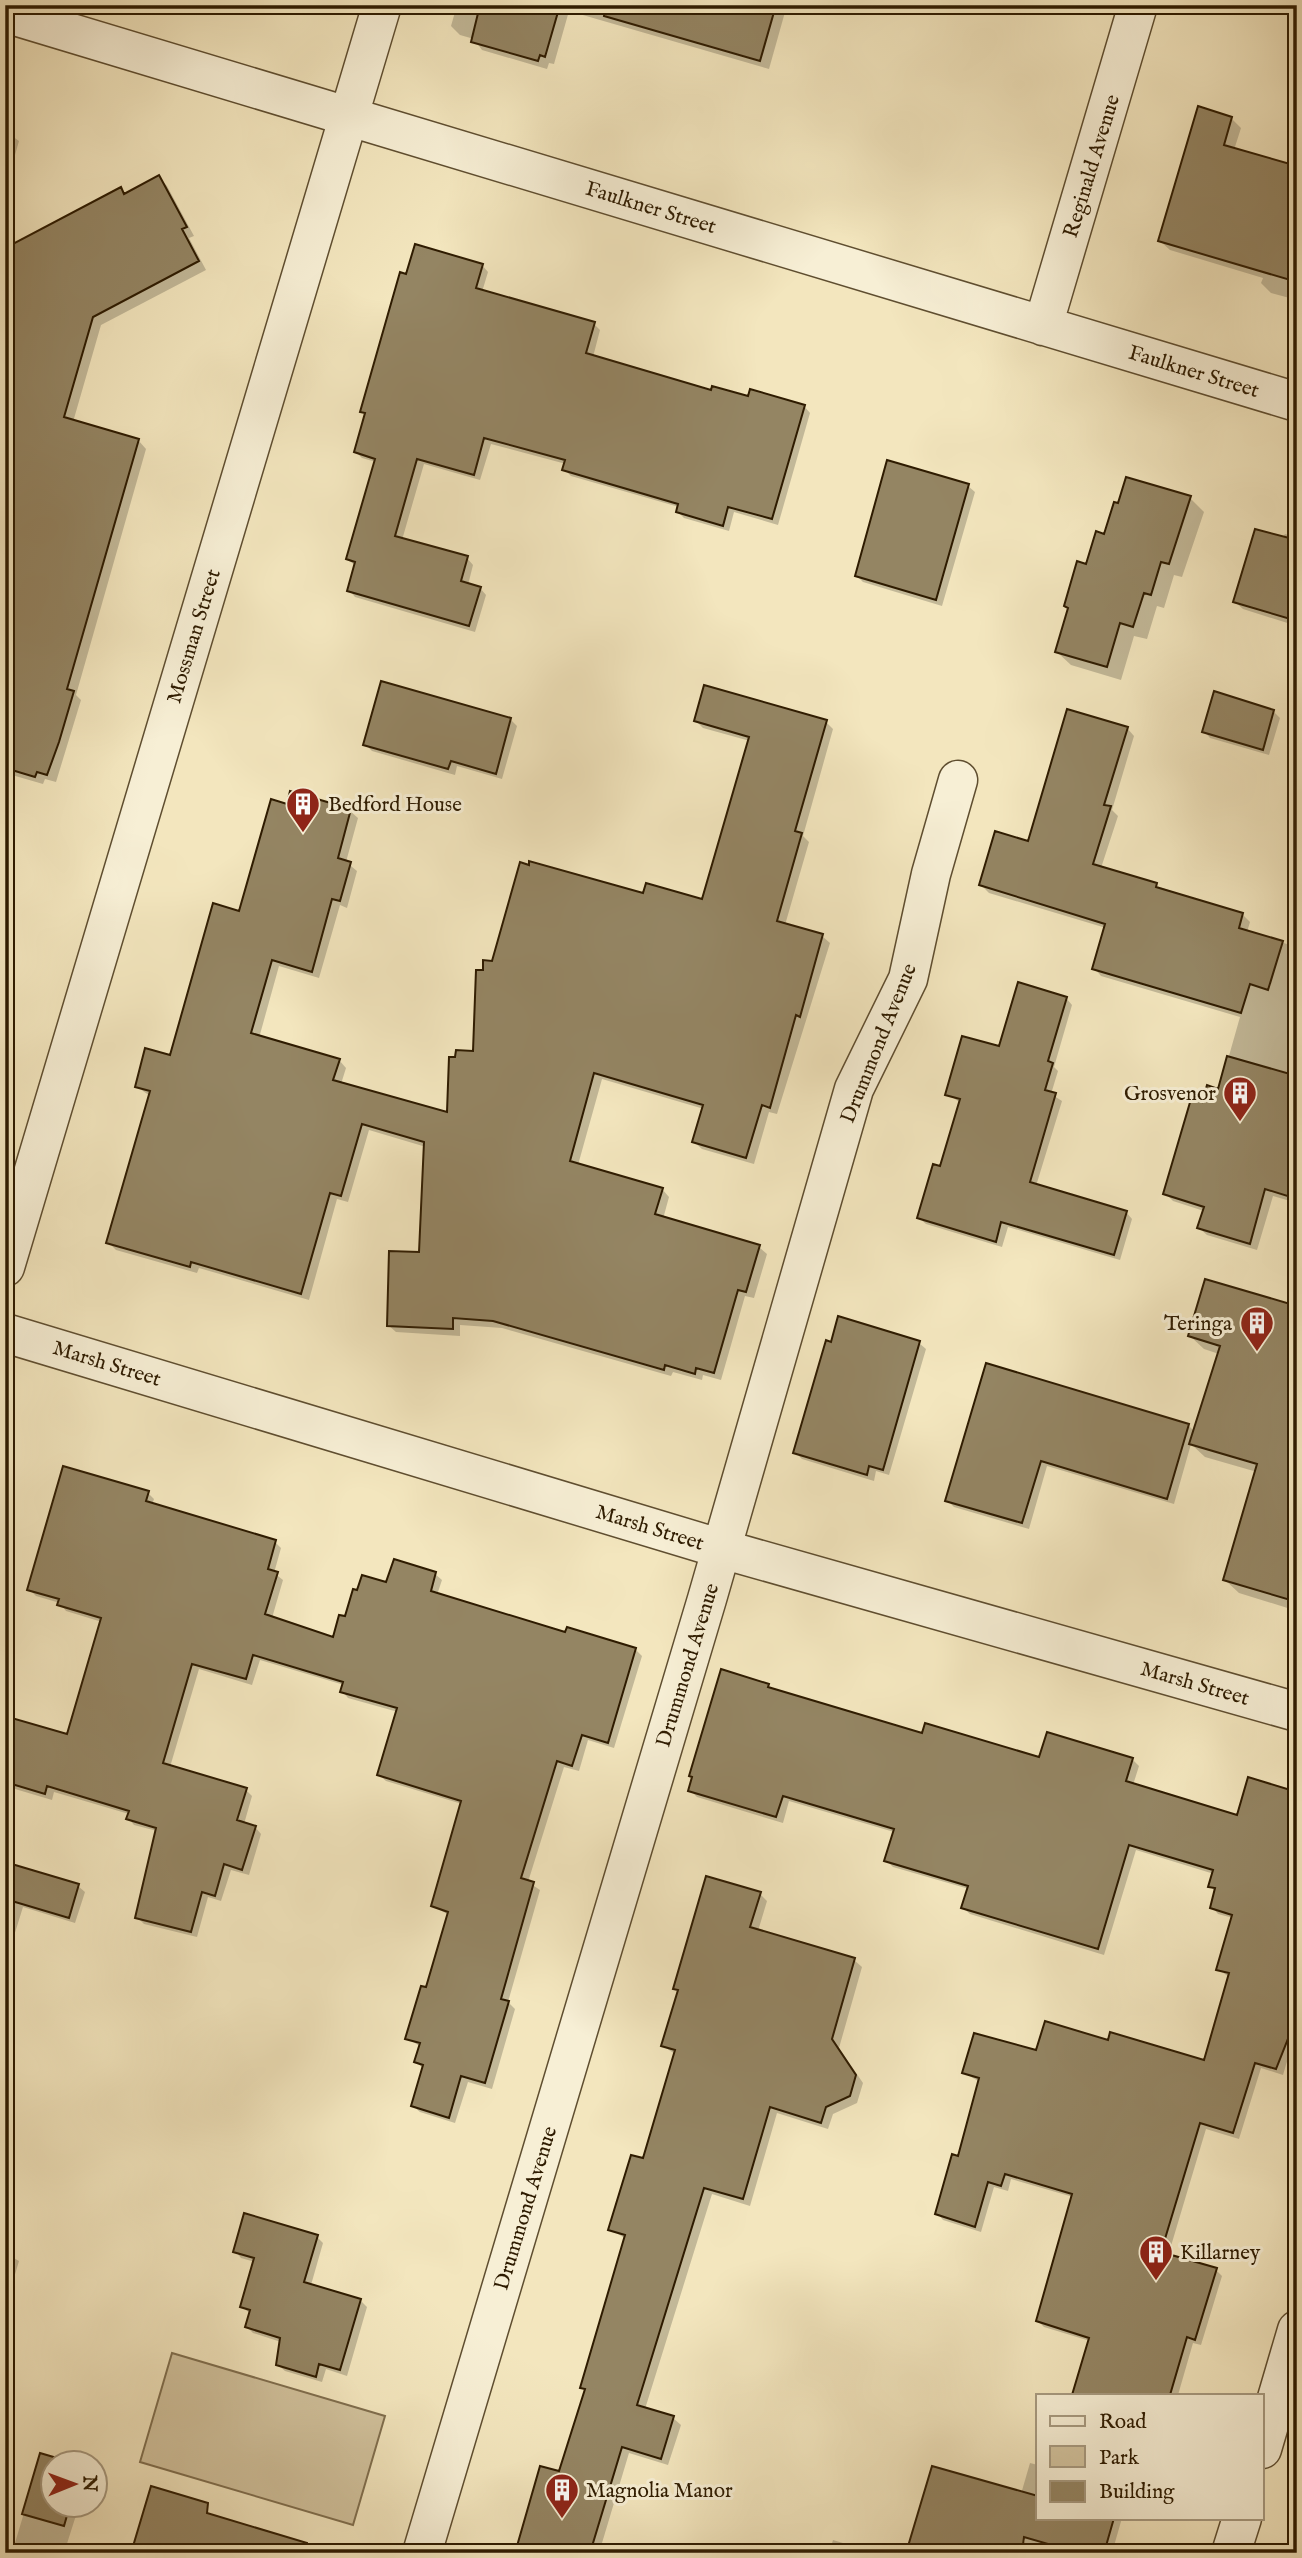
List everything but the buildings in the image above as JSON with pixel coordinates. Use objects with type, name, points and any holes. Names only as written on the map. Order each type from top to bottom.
[{"type":"street","name":"Mossman Street","points":[[5,1267],[382,5]]},
{"type":"street","name":"Reginald Avenue","points":[[1043,326],[1138,5]]},
{"type":"street","name":"Faulkner Street","points":[[5,13],[1297,402]]},
{"type":"street","name":"Drummond Avenue","points":[[422,2553],[722,1549],[854,1089],[908,979],[931,874],[958,780]]},
{"type":"street","name":"Marsh Street","points":[[5,1333],[722,1549],[1297,1712]]},
{"type":"street","points":[[1264,2442],[1297,2330]]},
{"type":"street","points":[[1231,2553],[1241,2520]]},
{"type":"green space","points":[[172,2353],[385,2416],[353,2525],[140,2462]]},
{"type":"place","name":"Bedford House","points":[[303,834]]},
{"type":"place","name":"Grosvenor","points":[[1240,1123]]},
{"type":"place","name":"Teringa","points":[[1257,1353]]},
{"type":"place","name":"Killarney","points":[[1156,2282]]},
{"type":"place","name":"Magnolia Manor","points":[[562,2520]]}]
